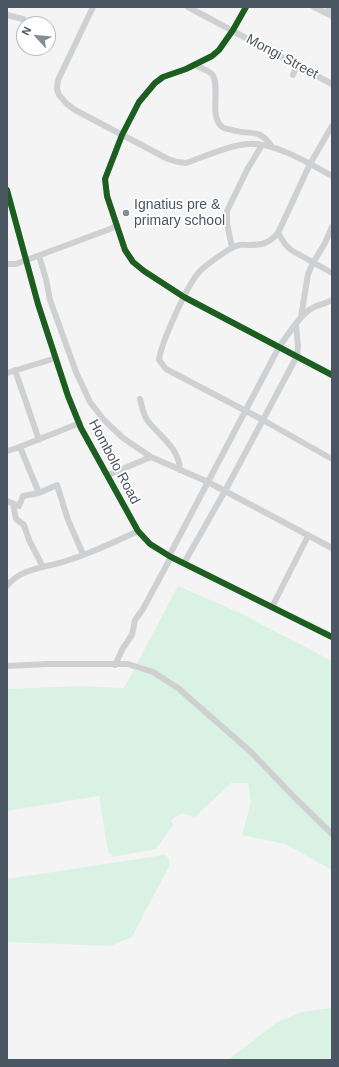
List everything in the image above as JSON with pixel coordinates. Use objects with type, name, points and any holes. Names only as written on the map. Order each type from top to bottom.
[{"type":"street","points":[[93,7],[58,80],[57,89],[59,95],[67,104],[122,135],[168,159],[178,162],[186,163],[247,144],[262,145],[272,147],[310,164],[332,176]]},
{"type":"street","name":"Mongi Street","points":[[188,7],[332,84]]},
{"type":"street","points":[[246,7],[233,30],[216,53],[195,66],[163,77],[155,82],[139,102],[122,135],[105,180],[107,196],[125,250],[133,262],[144,272],[184,297],[332,375]]},
{"type":"street","points":[[314,7],[332,16]]},
{"type":"street","points":[[328,7],[332,9]]},
{"type":"street","points":[[293,75],[297,65]]},
{"type":"street","points":[[195,66],[209,72],[213,76],[215,84],[216,117],[220,125],[225,129],[242,133],[254,132],[262,135],[267,139],[272,147]]},
{"type":"street","points":[[332,126],[310,164],[278,233],[270,241],[264,244],[241,245],[232,248],[201,270],[194,279],[184,297],[162,346],[160,360],[161,364],[166,369],[263,420],[332,459]]},
{"type":"street","points":[[232,248],[227,223],[228,211],[247,170],[262,145]]},
{"type":"street","name":"Hombolo Road","points":[[7,190],[38,304],[68,396],[80,424],[138,531],[150,544],[170,556],[332,637]]},
{"type":"street","points":[[7,264],[16,264],[39,256],[117,225]]},
{"type":"street","points":[[301,318],[306,280],[313,263],[322,249],[332,227]]},
{"type":"street","points":[[278,233],[291,250],[332,273]]},
{"type":"street","points":[[39,256],[46,279],[50,300],[76,372],[90,402],[112,428],[123,438],[151,457],[208,482],[332,548]]},
{"type":"street","points":[[114,665],[132,635],[135,620],[143,609],[208,482],[280,347],[301,318],[309,310],[332,300]]},
{"type":"street","points":[[184,563],[225,491],[297,356],[298,346],[296,325]]},
{"type":"street","points":[[7,373],[56,358]]},
{"type":"street","points":[[15,370],[40,440]]},
{"type":"street","points":[[140,399],[147,421],[168,441],[174,450],[180,470]]},
{"type":"street","points":[[7,451],[80,424]]},
{"type":"street","points":[[20,447],[26,459],[38,493]]},
{"type":"street","points":[[108,476],[151,457]]},
{"type":"street","points":[[10,502],[19,506],[23,496],[38,493],[57,485],[68,520],[83,554]]},
{"type":"street","points":[[10,502],[16,519],[24,525],[43,567]]},
{"type":"street","points":[[7,586],[18,575],[66,561],[138,531]]},
{"type":"street","points":[[272,607],[308,536]]},
{"type":"street","points":[[7,666],[47,664],[128,664],[153,672],[178,688],[251,752],[332,834]]},
{"type":"green space","points":[[178,586],[240,613],[332,661],[332,870],[285,844],[242,835],[251,802],[248,783],[231,783],[195,817],[182,813],[171,820],[173,825],[156,849],[113,857],[108,852],[99,796],[7,811],[7,689],[80,686],[124,688]]},
{"type":"green space","points":[[164,855],[169,858],[169,866],[132,937],[110,946],[7,942],[7,879]]},
{"type":"green space","points":[[332,1008],[332,1060],[228,1060],[276,1023],[301,1012]]},
{"type":"cycle path","points":[[246,7],[233,30],[219,50],[212,56],[186,69],[163,77],[155,83],[139,102],[122,135],[105,179],[107,196],[125,250],[133,262],[144,271],[184,297],[332,375]]},
{"type":"cycle path","points":[[7,190],[38,304],[68,396],[81,428],[138,531],[150,544],[171,557],[332,637]]},
{"type":"place","name":"Ignatius pre & primary school","points":[[126,213]]}]
